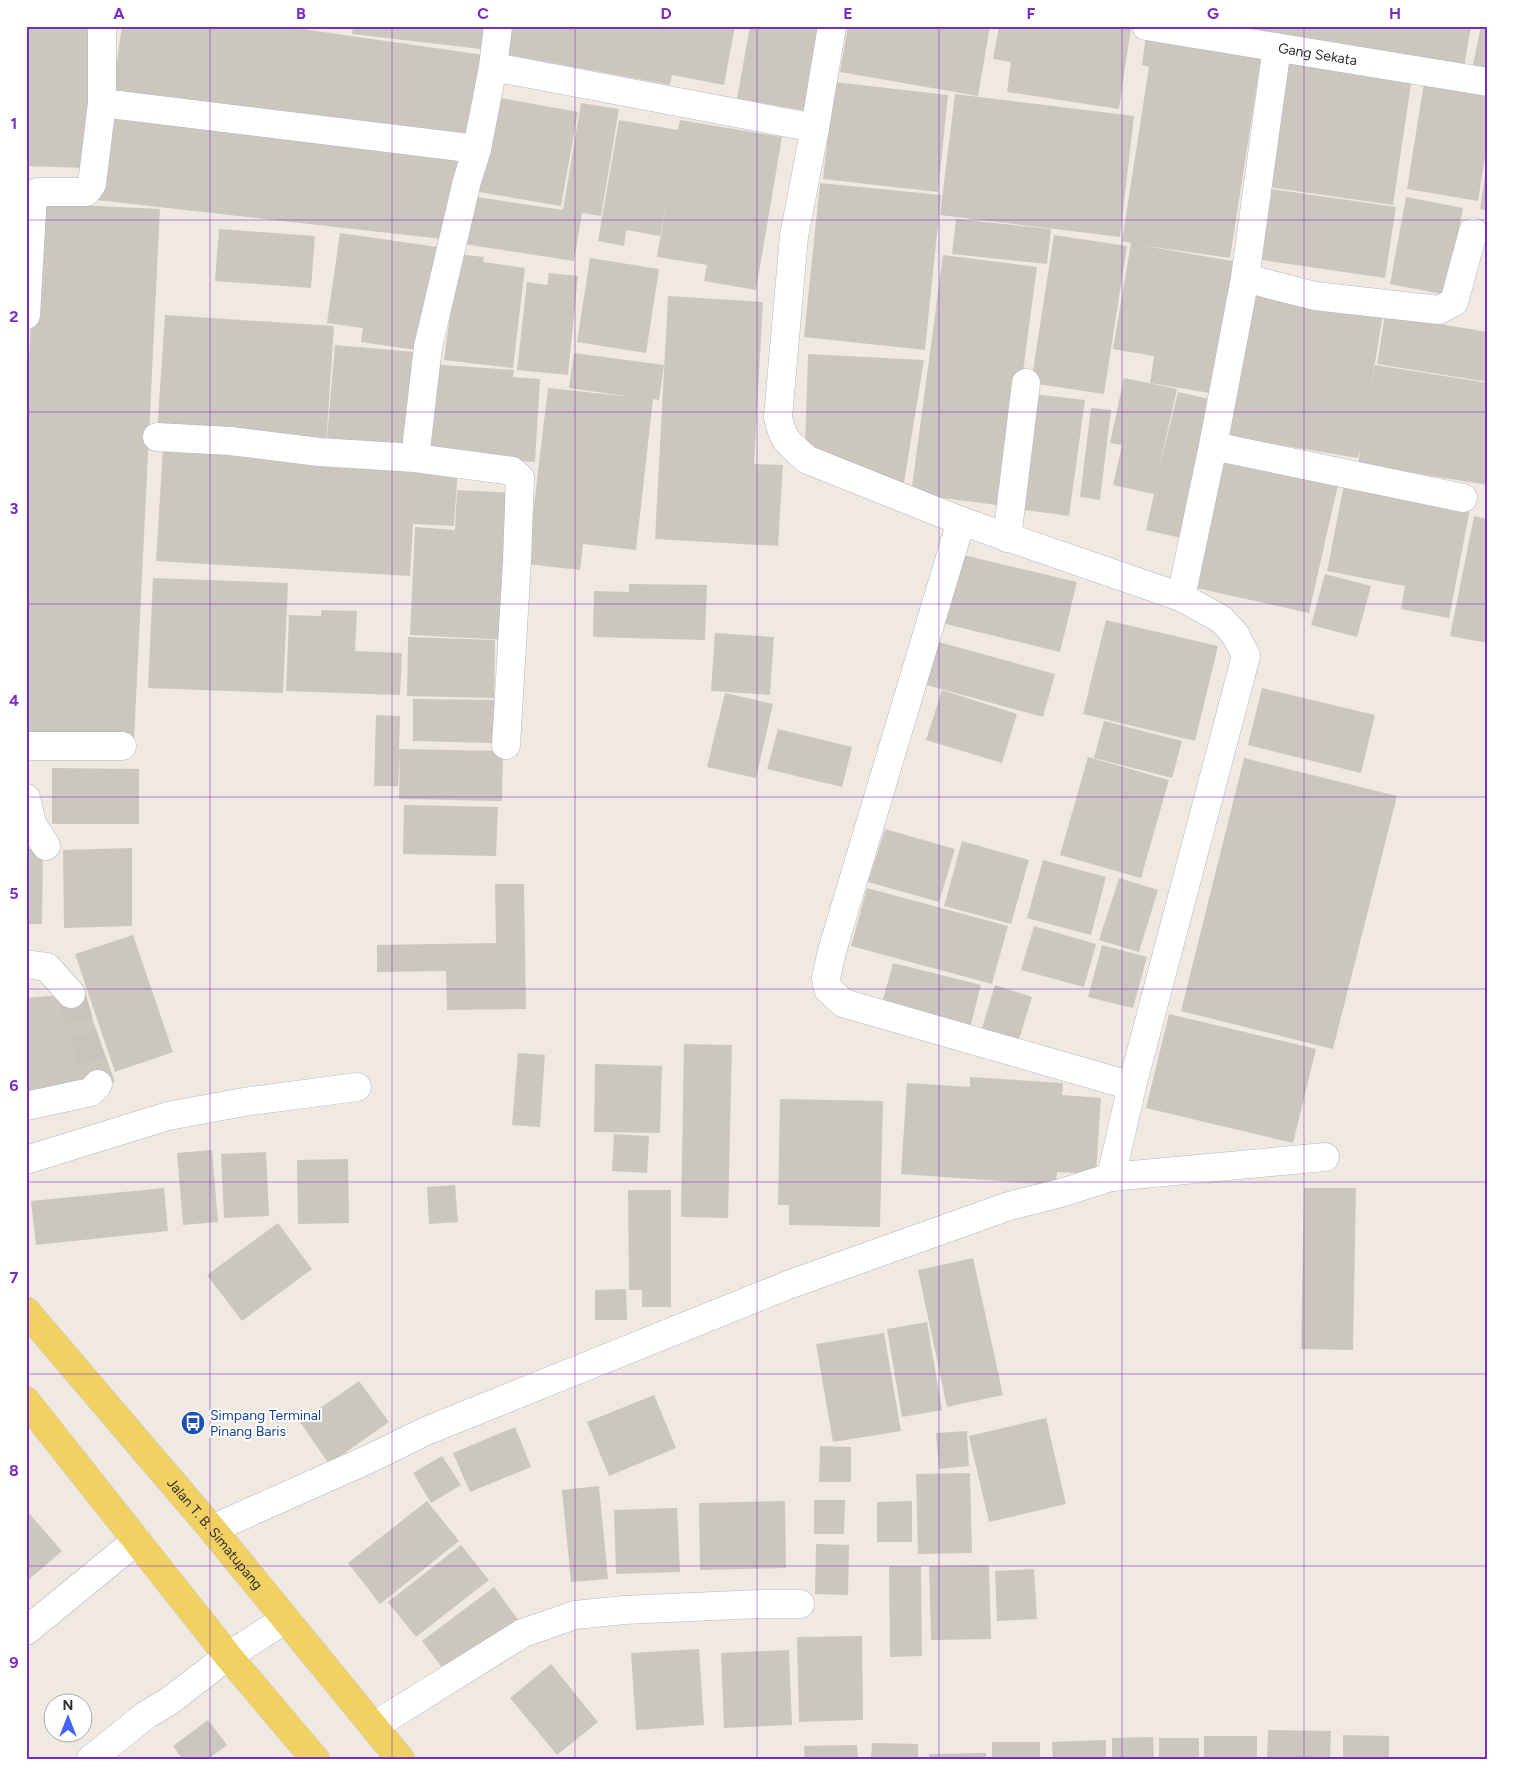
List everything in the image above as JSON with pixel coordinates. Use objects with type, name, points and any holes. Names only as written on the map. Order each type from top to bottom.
[{"type":"main road","name":"Jalan T. B. Simatupang","points":[[26,1311],[212,1529],[401,1760]]},
{"type":"main road","points":[[26,1401],[228,1656],[316,1760]]},
{"type":"street","points":[[26,315],[33,194],[38,192],[86,192],[91,188],[102,104],[102,26]]},
{"type":"street","points":[[415,458],[428,346],[467,182],[477,149],[493,66],[498,26]]},
{"type":"street","points":[[832,26],[794,236],[779,398],[778,417],[781,432],[789,444],[808,460],[1007,538],[1181,597],[1221,619],[1235,634],[1246,656],[1132,1086],[1111,1177]]},
{"type":"street","name":"Gang Sekata","points":[[1146,26],[1488,82]]},
{"type":"street","points":[[1181,597],[1213,446],[1245,278],[1277,47]]},
{"type":"street","points":[[493,66],[815,128]]},
{"type":"street","points":[[102,104],[477,149]]},
{"type":"street","points":[[1245,278],[1316,296],[1439,310],[1454,302],[1473,232]]},
{"type":"street","points":[[1007,538],[1026,383]]},
{"type":"street","points":[[157,437],[230,442],[319,452],[415,458],[512,470],[520,478],[506,745]]},
{"type":"street","points":[[1213,446],[1463,498]]},
{"type":"street","points":[[961,521],[832,951],[826,978],[828,989],[843,1003],[1132,1086]]},
{"type":"street","points":[[26,746],[122,746]]},
{"type":"street","points":[[26,798],[32,824],[46,846]]},
{"type":"street","points":[[26,964],[47,967],[71,994]]},
{"type":"street","points":[[26,1106],[91,1092],[98,1084]]},
{"type":"street","points":[[26,1160],[168,1116],[244,1102],[357,1087]]},
{"type":"street","points":[[212,1529],[370,1459],[426,1431],[779,1289],[1009,1206],[1062,1193],[1111,1177],[1325,1157]]},
{"type":"street","points":[[26,1631],[137,1540]]},
{"type":"street","points":[[374,1726],[522,1633],[575,1615],[634,1609],[800,1604]]},
{"type":"street","points":[[107,1755],[146,1715],[168,1702],[228,1656],[286,1619]]},
{"type":"building","points":[[26,26],[91,26],[86,168],[26,166]]},
{"type":"building","points":[[122,26],[281,26],[484,55],[471,146],[112,96]]},
{"type":"building","points":[[353,26],[484,26],[481,49],[352,34]]},
{"type":"building","points":[[504,26],[735,26],[724,85],[672,75],[670,85],[499,53]]},
{"type":"building","points":[[750,26],[822,26],[807,111],[737,99]]},
{"type":"building","points":[[848,26],[990,26],[978,96],[840,72]]},
{"type":"building","points":[[999,26],[1131,27],[1119,109],[1007,92],[1011,62],[993,59]]},
{"type":"building","points":[[1189,26],[1471,26],[1462,78]]},
{"type":"building","points":[[1481,26],[1488,26],[1488,78],[1471,74]]},
{"type":"building","points":[[1147,28],[1263,46],[1230,258],[1139,245],[1238,262],[1216,394],[1150,383],[1154,356],[1113,349],[1131,243],[1122,241],[1149,67],[1142,65]]},
{"type":"building","points":[[1289,53],[1413,71],[1393,205],[1269,187]]},
{"type":"building","points":[[1425,76],[1488,86],[1488,138],[1478,201],[1407,189]]},
{"type":"building","points":[[834,82],[948,95],[938,192],[823,179]]},
{"type":"building","points":[[955,94],[1134,116],[1120,237],[940,215]]},
{"type":"building","points":[[495,97],[578,112],[561,206],[479,192]]},
{"type":"building","points":[[581,103],[619,109],[601,216],[582,213],[574,261],[457,243],[464,195],[563,210]]},
{"type":"building","points":[[106,117],[460,157],[451,240],[97,200]]},
{"type":"building","points":[[619,120],[678,130],[680,120],[782,137],[756,290],[704,281],[707,265],[657,257],[668,193],[660,236],[626,230],[624,246],[598,241]]},
{"type":"building","points":[[1488,162],[1488,211],[1480,209]]},
{"type":"building","points":[[820,183],[941,195],[925,350],[804,337]]},
{"type":"building","points":[[1264,188],[1396,207],[1385,278],[1254,259]]},
{"type":"building","points":[[1406,197],[1463,208],[1447,295],[1390,284]]},
{"type":"building","points":[[37,203],[160,209],[134,740],[26,734],[26,419]]},
{"type":"building","points":[[956,219],[1051,229],[1047,264],[952,254]]},
{"type":"building","points":[[219,229],[315,236],[311,288],[215,281]]},
{"type":"building","points":[[340,233],[437,247],[422,351],[361,342],[363,328],[327,323]]},
{"type":"building","points":[[1054,235],[1127,246],[1104,394],[1031,383]]},
{"type":"building","points":[[458,254],[484,257],[483,262],[525,268],[513,368],[444,360]]},
{"type":"building","points":[[943,255],[1037,267],[1005,506],[911,494]]},
{"type":"building","points":[[590,258],[659,269],[646,353],[577,342]]},
{"type":"building","points":[[549,273],[578,276],[568,375],[517,370],[527,282],[547,285]]},
{"type":"building","points":[[1252,286],[1384,308],[1370,393],[1375,365],[1488,383],[1488,485],[1358,464],[1361,446],[1358,458],[1226,436]]},
{"type":"building","points":[[668,296],[763,302],[754,464],[783,465],[778,546],[655,539]]},
{"type":"building","points":[[165,315],[334,326],[326,445],[157,434]]},
{"type":"building","points":[[1385,315],[1488,332],[1488,382],[1377,364]]},
{"type":"building","points":[[335,345],[415,352],[407,455],[326,448]]},
{"type":"building","points":[[574,353],[664,365],[659,400],[653,399],[636,550],[583,544],[580,570],[527,564],[548,388],[632,397],[569,388]]},
{"type":"building","points":[[808,354],[924,360],[904,483],[822,462],[805,446]]},
{"type":"building","points":[[428,364],[514,370],[513,377],[540,379],[535,462],[422,455]]},
{"type":"building","points":[[1124,378],[1177,389],[1158,473],[1178,392],[1213,400],[1181,538],[1146,530],[1154,494],[1113,485],[1122,445],[1110,443]]},
{"type":"building","points":[[1033,394],[1085,400],[1069,516],[1018,509]]},
{"type":"building","points":[[1091,408],[1111,410],[1100,500],[1080,497]]},
{"type":"building","points":[[163,448],[458,466],[454,526],[413,524],[410,576],[156,561]]},
{"type":"building","points":[[1221,454],[1339,480],[1309,613],[1192,587]]},
{"type":"building","points":[[1345,480],[1471,504],[1449,618],[1401,609],[1405,586],[1327,571]]},
{"type":"building","points":[[457,490],[517,493],[510,640],[410,635],[415,527],[455,530]]},
{"type":"building","points":[[1474,516],[1488,519],[1488,643],[1450,636]]},
{"type":"building","points":[[959,554],[1077,582],[1060,652],[942,623]]},
{"type":"building","points":[[1325,574],[1371,586],[1357,637],[1311,625]]},
{"type":"building","points":[[153,578],[288,583],[283,693],[148,688]]},
{"type":"building","points":[[629,584],[707,585],[705,640],[593,637],[594,591],[629,592]]},
{"type":"building","points":[[321,610],[357,611],[355,651],[402,653],[400,695],[286,691],[289,615],[321,616]]},
{"type":"building","points":[[1106,620],[1218,646],[1195,741],[1083,714]]},
{"type":"building","points":[[715,633],[774,637],[770,695],[711,691]]},
{"type":"building","points":[[408,637],[495,640],[494,698],[407,696]]},
{"type":"building","points":[[935,641],[1055,674],[1043,717],[923,684]]},
{"type":"building","points":[[1262,688],[1375,715],[1361,773],[1248,745]]},
{"type":"building","points":[[942,690],[1017,714],[1002,763],[926,740]]},
{"type":"building","points":[[725,693],[773,704],[756,778],[707,767]]},
{"type":"building","points":[[413,699],[495,700],[494,743],[413,741]]},
{"type":"building","points":[[376,715],[400,716],[399,749],[503,751],[502,801],[399,799],[400,753],[398,786],[374,786]]},
{"type":"building","points":[[1104,721],[1182,741],[1172,778],[1094,758]]},
{"type":"building","points":[[778,729],[852,747],[842,787],[767,769]]},
{"type":"building","points":[[1088,757],[1169,780],[1141,878],[1060,855]]},
{"type":"building","points":[[1244,758],[1397,796],[1333,1049],[1181,1011]]},
{"type":"building","points":[[52,768],[139,769],[139,824],[52,824]]},
{"type":"building","points":[[404,805],[498,807],[496,856],[403,854]]},
{"type":"building","points":[[885,829],[955,849],[939,902],[868,882]]},
{"type":"building","points":[[962,841],[1029,860],[1011,924],[944,906]]},
{"type":"building","points":[[132,848],[132,926],[64,928],[63,850]]},
{"type":"building","points":[[26,849],[43,849],[42,924],[26,924]]},
{"type":"building","points":[[1043,860],[1106,877],[1091,935],[1027,918]]},
{"type":"building","points":[[1119,878],[1158,890],[1139,952],[1099,940]]},
{"type":"building","points":[[495,884],[524,884],[526,1009],[447,1010],[446,971],[377,972],[377,945],[496,943]]},
{"type":"building","points":[[867,888],[1008,926],[992,984],[851,946]]},
{"type":"building","points":[[1034,926],[1096,944],[1084,987],[1021,970]]},
{"type":"building","points":[[133,935],[173,1052],[115,1072],[75,954]]},
{"type":"building","points":[[1102,945],[1147,957],[1133,1008],[1088,997]]},
{"type":"building","points":[[893,963],[981,985],[969,1032],[880,1011]]},
{"type":"building","points":[[995,985],[1032,997],[1016,1049],[979,1038]]},
{"type":"building","points":[[83,993],[115,1082],[26,1091],[26,998]]},
{"type":"building","points":[[1169,1014],[1316,1049],[1293,1143],[1146,1108]]},
{"type":"building","points":[[684,1044],[732,1045],[728,1218],[681,1217]]},
{"type":"building","points":[[518,1053],[545,1055],[540,1127],[512,1125]]},
{"type":"building","points":[[595,1064],[662,1066],[660,1133],[594,1132]]},
{"type":"building","points":[[970,1077],[1063,1083],[1062,1095],[1101,1098],[1096,1174],[1057,1172],[1056,1185],[901,1174],[907,1083],[970,1087]]},
{"type":"building","points":[[780,1099],[883,1101],[880,1227],[789,1225],[789,1205],[778,1205]]},
{"type":"building","points":[[614,1134],[649,1136],[647,1173],[612,1171]]},
{"type":"building","points":[[212,1150],[218,1222],[183,1225],[177,1153]]},
{"type":"building","points":[[266,1152],[269,1216],[224,1218],[221,1154]]},
{"type":"building","points":[[348,1159],[349,1223],[298,1224],[297,1160]]},
{"type":"building","points":[[455,1185],[458,1222],[429,1224],[427,1187]]},
{"type":"building","points":[[164,1188],[168,1231],[36,1245],[31,1201]]},
{"type":"building","points":[[1304,1188],[1356,1188],[1353,1350],[1301,1349]]},
{"type":"building","points":[[628,1190],[671,1190],[671,1307],[642,1307],[642,1290],[629,1290]]},
{"type":"building","points":[[278,1223],[312,1269],[242,1321],[207,1275]]},
{"type":"building","points":[[973,1258],[1003,1395],[947,1407],[918,1270]]},
{"type":"building","points":[[626,1289],[627,1320],[595,1320],[595,1290]]},
{"type":"building","points":[[927,1322],[942,1410],[902,1417],[887,1329]]},
{"type":"building","points":[[884,1333],[901,1431],[833,1442],[816,1344]]},
{"type":"building","points":[[359,1381],[389,1422],[329,1464],[300,1422]]},
{"type":"building","points":[[654,1395],[676,1448],[609,1476],[587,1422]]},
{"type":"building","points":[[1046,1418],[1066,1504],[989,1522],[969,1436]]},
{"type":"building","points":[[515,1427],[531,1467],[470,1492],[453,1453]]},
{"type":"building","points":[[967,1431],[969,1466],[939,1469],[936,1433]]},
{"type":"building","points":[[820,1446],[851,1447],[851,1482],[819,1482]]},
{"type":"building","points":[[442,1456],[461,1485],[431,1503],[413,1473]]},
{"type":"building","points":[[970,1473],[972,1553],[918,1554],[916,1474]]},
{"type":"building","points":[[599,1486],[608,1579],[571,1582],[562,1490]]},
{"type":"building","points":[[814,1500],[845,1500],[844,1534],[814,1534]]},
{"type":"building","points":[[427,1501],[459,1541],[380,1604],[348,1563]]},
{"type":"building","points":[[785,1501],[786,1568],[700,1570],[699,1503]]},
{"type":"building","points":[[912,1501],[912,1542],[877,1542],[877,1502]]},
{"type":"building","points":[[677,1508],[680,1572],[616,1574],[614,1510]]},
{"type":"building","points":[[26,1510],[62,1551],[26,1582]]},
{"type":"building","points":[[816,1544],[849,1545],[848,1595],[815,1594]]},
{"type":"building","points":[[461,1545],[489,1580],[416,1637],[388,1602]]},
{"type":"building","points":[[989,1565],[991,1639],[931,1640],[929,1566]]},
{"type":"building","points":[[889,1566],[921,1566],[922,1656],[890,1657]]},
{"type":"building","points":[[1034,1569],[1037,1619],[997,1621],[995,1571]]},
{"type":"building","points":[[494,1587],[519,1621],[447,1674],[422,1641]]},
{"type":"building","points":[[862,1636],[863,1720],[799,1722],[797,1637]]},
{"type":"building","points":[[699,1649],[704,1725],[636,1730],[631,1653]]},
{"type":"building","points":[[789,1650],[792,1725],[724,1728],[721,1653]]},
{"type":"building","points":[[551,1664],[598,1722],[557,1755],[510,1698]]},
{"type":"building","points":[[208,1720],[227,1745],[207,1760],[183,1760],[173,1746]]},
{"type":"building","points":[[1268,1730],[1331,1731],[1330,1760],[1267,1760]]},
{"type":"building","points":[[1343,1735],[1389,1736],[1389,1760],[1343,1760]]},
{"type":"building","points":[[1204,1736],[1257,1736],[1257,1760],[1204,1760]]},
{"type":"building","points":[[1153,1737],[1154,1760],[1112,1760],[1112,1738]]},
{"type":"building","points":[[1159,1738],[1199,1738],[1199,1760],[1159,1760]]},
{"type":"building","points":[[1106,1740],[1106,1760],[1053,1760],[1052,1742]]},
{"type":"building","points":[[992,1742],[1040,1742],[1040,1760],[992,1760]]},
{"type":"building","points":[[872,1743],[918,1744],[918,1760],[871,1760]]},
{"type":"building","points":[[857,1745],[858,1760],[805,1760],[804,1746]]},
{"type":"building","points":[[986,1753],[986,1760],[929,1760],[929,1754]]},
{"type":"tunnel","points":[[71,994],[98,1084]]},
{"type":"place","name":"Simpang Terminal Pinang Baris","points":[[193,1423]]}]
